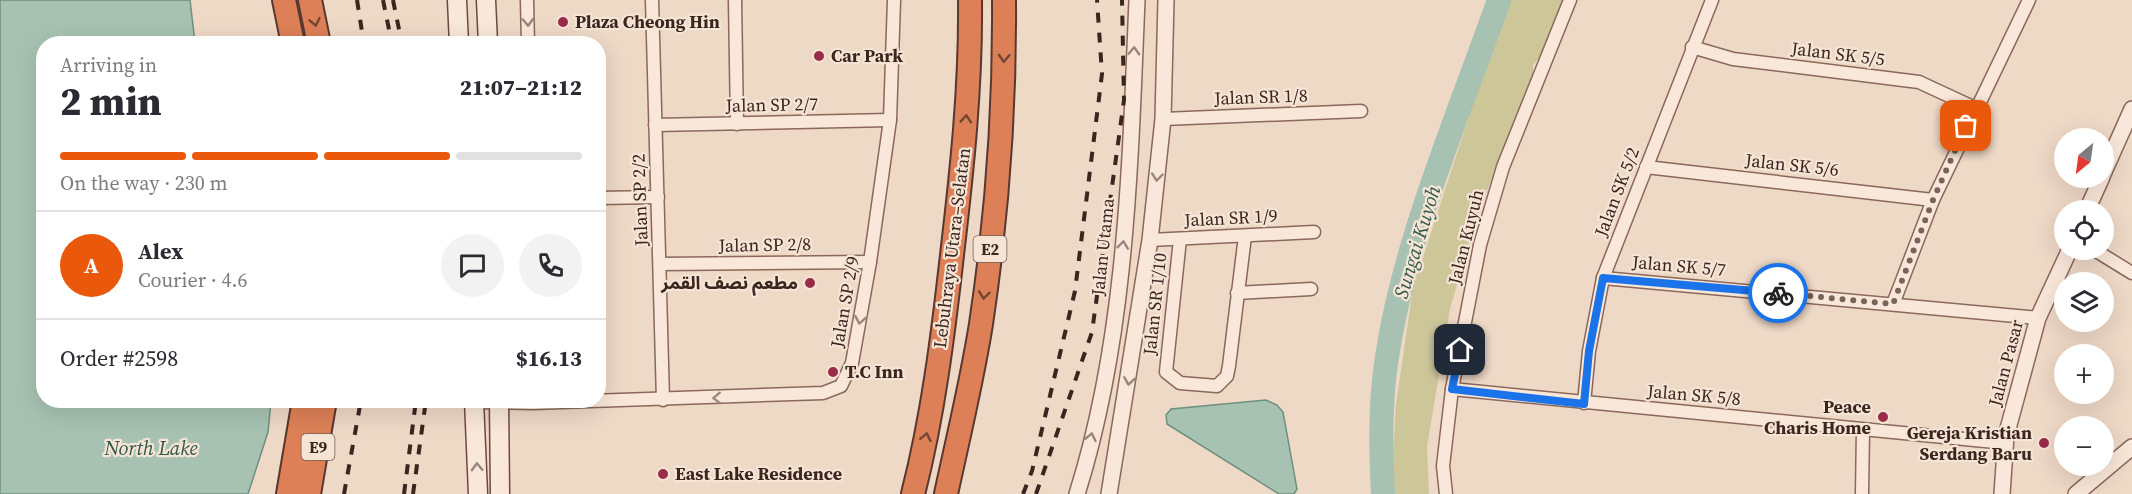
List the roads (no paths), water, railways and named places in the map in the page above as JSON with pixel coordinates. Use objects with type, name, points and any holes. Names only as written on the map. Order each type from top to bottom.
[{"type":"highway","points":[[284,0],[291,36]]},
{"type":"highway","points":[[310,0],[317,36]]},
{"type":"highway","name":"Lebuhraya Utara–Selatan","points":[[913,494],[927,433],[943,332],[962,169],[968,101],[970,0]]},
{"type":"highway","name":"Lebuhraya Utara–Selatan","points":[[946,494],[980,325],[992,238],[1005,60],[1004,0]]},
{"type":"highway","name":"E9","points":[[288,494],[303,408]]},
{"type":"highway","name":"E9","points":[[309,494],[325,408]]},
{"type":"main road","points":[[457,0],[459,36]]},
{"type":"main road","points":[[486,0],[488,36]]},
{"type":"main road","points":[[474,408],[478,494]]},
{"type":"main road","points":[[499,408],[500,494]]},
{"type":"street","points":[[527,0],[528,36]]},
{"type":"street","name":"Jalan SP 2/2","points":[[652,0],[663,400]]},
{"type":"street","points":[[735,0],[737,124]]},
{"type":"street","name":"Jalan SP 2/9","points":[[606,401],[823,393],[841,386],[852,363],[870,262],[890,120],[894,0]]},
{"type":"street","name":"Jalan Utama","points":[[1077,494],[1111,348],[1128,205],[1137,0]]},
{"type":"street","points":[[1109,494],[1119,444],[1150,240],[1163,119],[1167,0]]},
{"type":"street","name":"Jalan Kuyuh","points":[[1446,494],[1443,466],[1452,389],[1489,208],[1503,167],[1570,0]]},
{"type":"street","name":"Jalan SK 5/2","points":[[1584,404],[1589,351],[1603,278],[1712,0]]},
{"type":"street","points":[[1893,304],[1933,200],[1975,108],[2029,0]]},
{"type":"street","name":"Jalan SK 5/5","points":[[1692,47],[1732,59],[1919,82],[1975,108]]},
{"type":"street","points":[[2114,153],[2128,128],[2132,109]]},
{"type":"street","name":"Jalan SR 1/8","points":[[1163,119],[1361,111]]},
{"type":"street","name":"Jalan SP 2/7","points":[[656,125],[890,120]]},
{"type":"street","name":"Jalan SK 5/6","points":[[1646,167],[1933,200]]},
{"type":"street","points":[[606,198],[658,197]]},
{"type":"street","name":"Jalan SR 1/9","points":[[1150,240],[1314,232]]},
{"type":"street","points":[[1245,236],[1237,293],[1311,289]]},
{"type":"street","name":"Jalan SR 1/10","points":[[1180,239],[1166,372],[1180,383],[1218,386],[1227,376],[1237,293]]},
{"type":"street","name":"Jalan Pasar","points":[[2002,494],[2005,442],[2038,318],[2065,260]]},
{"type":"street","points":[[2111,260],[2132,273]]},
{"type":"street","name":"Jalan SP 2/8","points":[[660,264],[870,262]]},
{"type":"street","name":"Jalan SK 5/7","points":[[1603,278],[2038,318]]},
{"type":"street","name":"Jalan SK 5/8","points":[[1452,389],[1584,404],[2005,442]]},
{"type":"street","points":[[1862,494],[1863,430]]},
{"type":"street","points":[[1119,444],[1122,479],[1119,494]]},
{"type":"street","points":[[2076,494],[2132,447]]},
{"type":"water","name":"North Lake","points":[[0,0],[190,0],[194,36],[36,36],[36,408],[270,408],[268,432],[248,494],[0,494]]},
{"type":"water","points":[[1266,400],[1277,405],[1283,412],[1297,489],[1294,494],[1279,494],[1167,424],[1166,415],[1171,409]]},
{"type":"waterway","name":"Sungai Kuyoh","points":[[1383,494],[1381,437],[1384,380],[1391,332],[1402,284],[1431,187],[1499,0]]},
{"type":"railway","points":[[357,0],[363,36]]},
{"type":"railway","points":[[383,0],[390,36]]},
{"type":"railway","points":[[393,0],[400,36]]},
{"type":"railway","points":[[1023,494],[1032,471],[1075,291],[1102,74],[1097,0]]},
{"type":"railway","points":[[1036,494],[1092,332],[1124,100],[1122,0]]},
{"type":"railway","points":[[344,494],[360,408]]},
{"type":"railway","points":[[404,494],[415,408]]},
{"type":"railway","points":[[413,494],[425,408]]},
{"type":"place","name":"Plaza Cheong Hin","points":[[563,22]]},
{"type":"place","name":"Car Park","points":[[819,56]]},
{"type":"place","name":"مطعم نصف القمر","points":[[810,283]]},
{"type":"place","name":"T.C Inn","points":[[833,372]]},
{"type":"place","name":"Peace Charis Home","points":[[1883,417]]},
{"type":"place","name":"Gereja Kristian Serdang Baru","points":[[2044,443]]},
{"type":"place","name":"East Lake Residence","points":[[663,474]]}]
